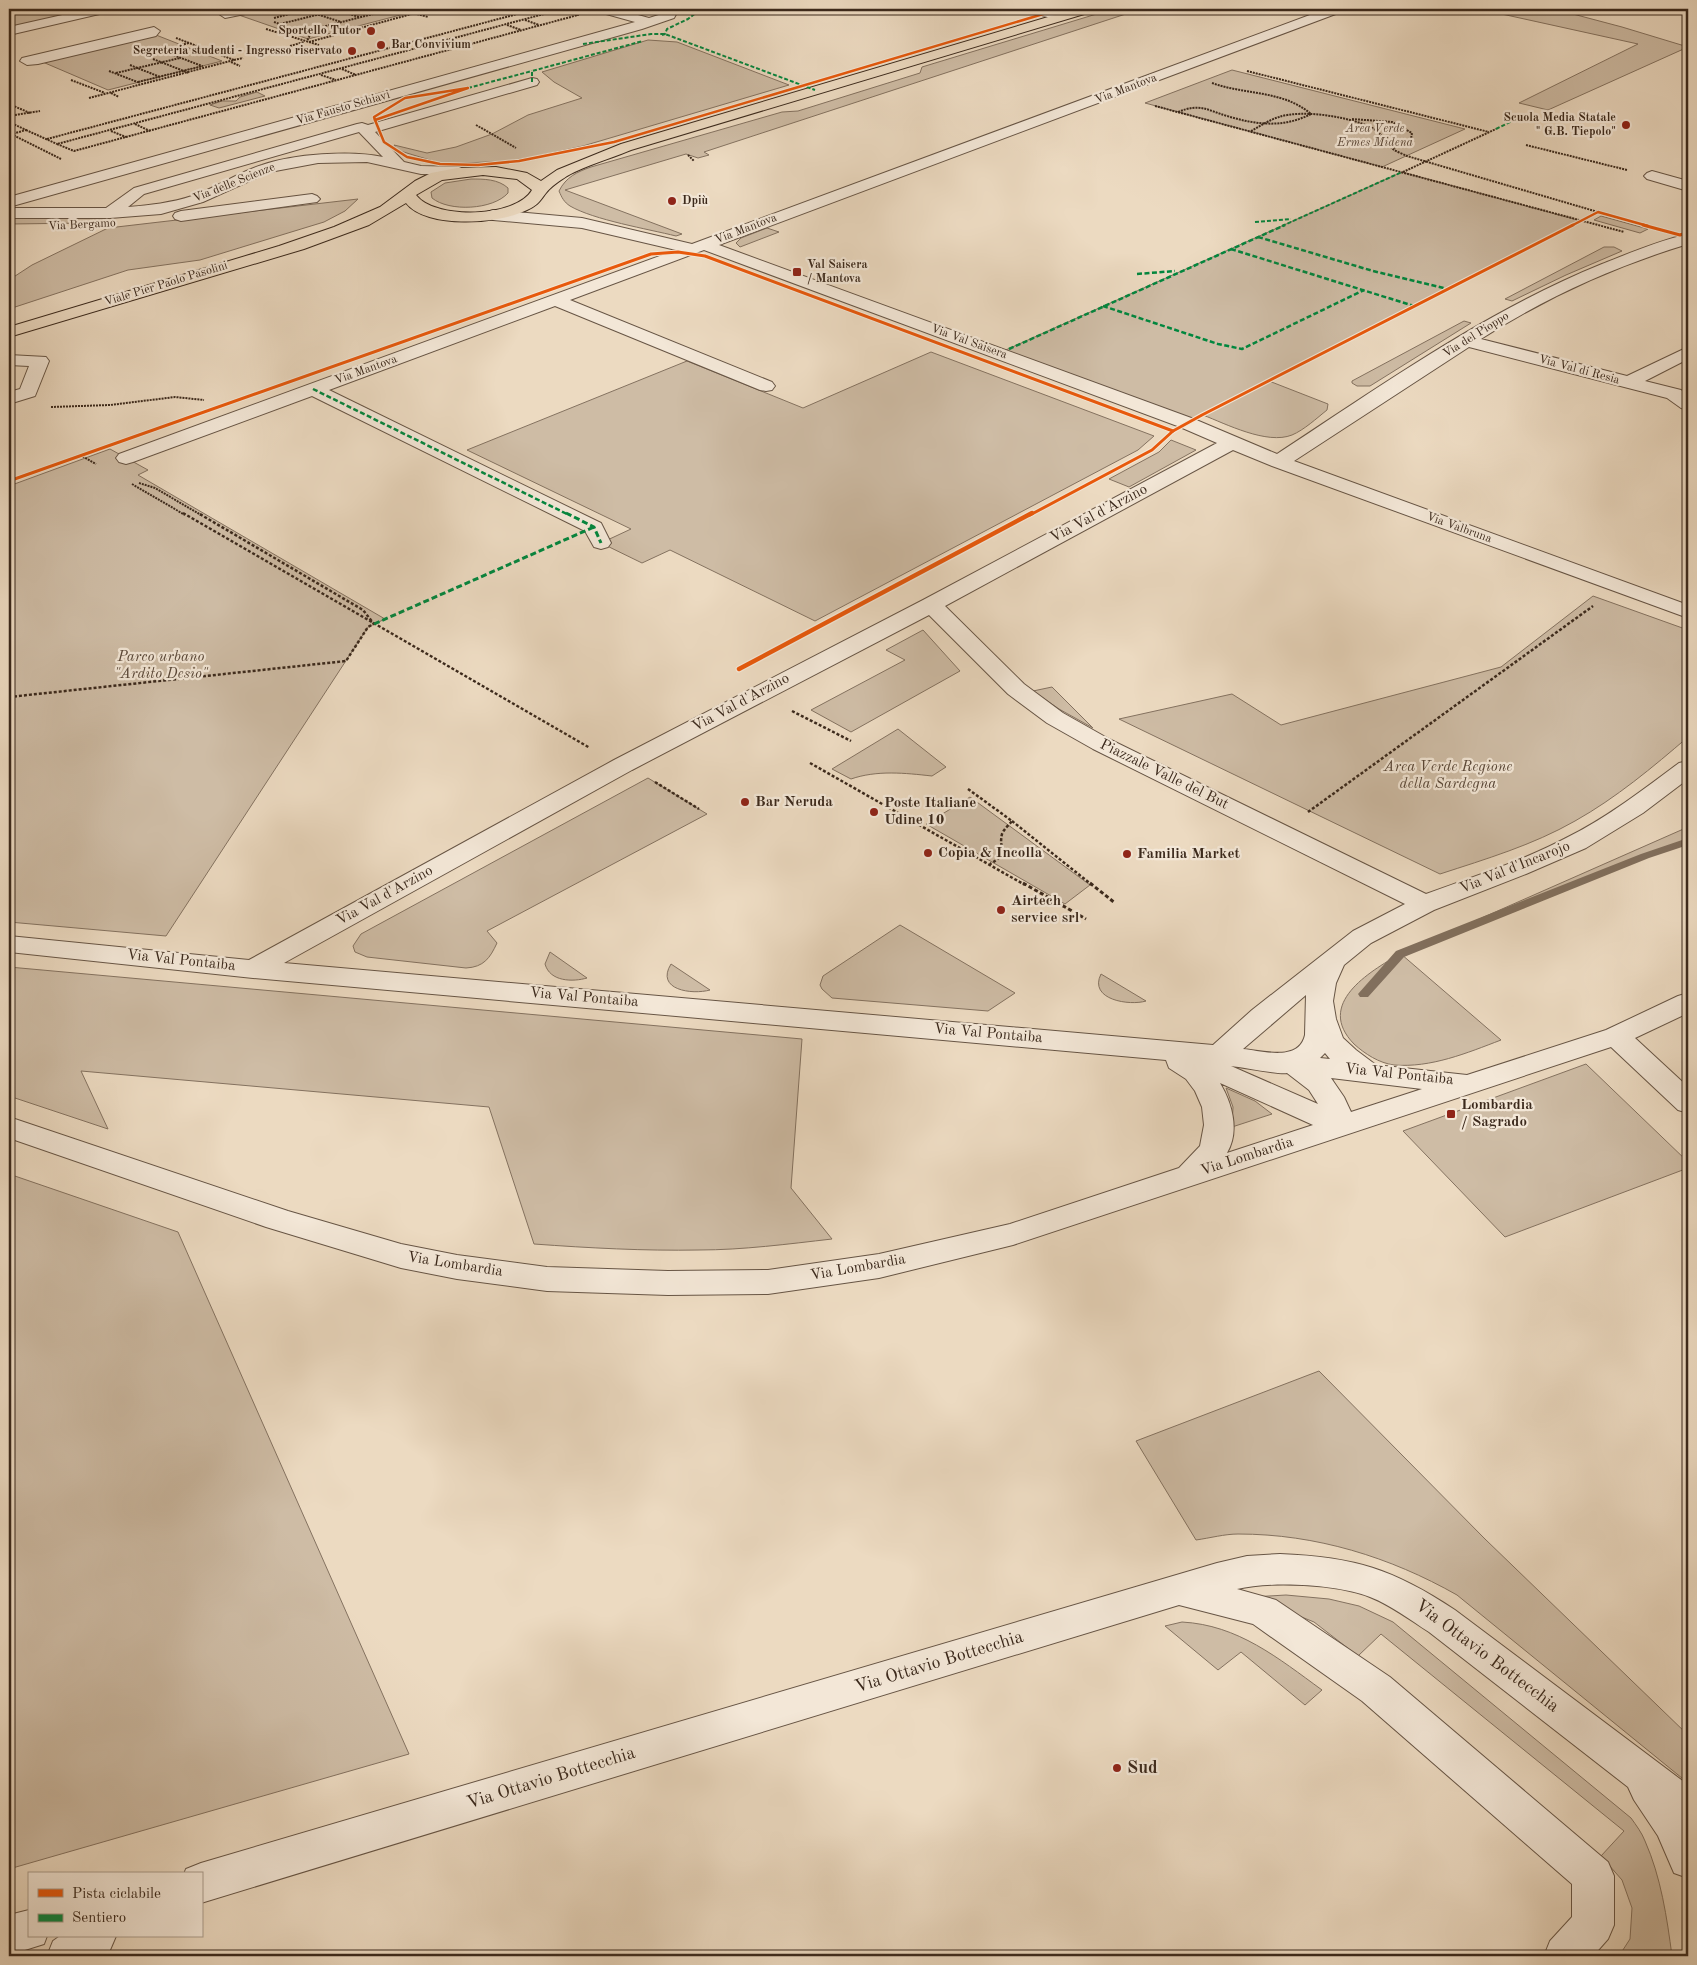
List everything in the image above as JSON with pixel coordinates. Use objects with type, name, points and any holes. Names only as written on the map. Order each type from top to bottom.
[{"type":"main road","points":[[493,171],[558,161],[626,147],[1087,9]]},
{"type":"main road","points":[[413,190],[413,205],[420,209],[445,215],[472,217],[493,215],[515,210],[528,204],[562,173],[626,147]]},
{"type":"main road","points":[[493,171],[526,177],[536,183],[538,193]]},
{"type":"main road","name":"Viale Pier Paolo Pasolini","points":[[9,332],[322,237],[384,212],[413,190],[437,177],[459,172],[493,171]]},
{"type":"main road","points":[[410,220],[445,215]]},
{"type":"main road","name":"Viale Pier Paolo Pasolini","points":[[322,237],[393,223]]},
{"type":"street","points":[[9,30],[104,9]]},
{"type":"street","points":[[225,14],[251,9]]},
{"type":"street","points":[[603,9],[648,22]]},
{"type":"street","name":"Via Fausto Schiavi","points":[[9,202],[648,22],[670,15],[673,9]]},
{"type":"street","points":[[1027,9],[1062,16]]},
{"type":"street","name":"Via Mantova","points":[[126,458],[1337,9]]},
{"type":"street","points":[[27,61],[143,36],[154,31]]},
{"type":"street","points":[[366,130],[532,82]]},
{"type":"street","points":[[110,213],[139,192],[362,127],[398,165]]},
{"type":"street","name":"Via delle Scienze","points":[[9,212],[110,213],[151,210],[198,199],[257,171],[290,162],[318,159],[376,159],[421,170],[459,172]]},
{"type":"street","name":"Via delle Scienze","points":[[398,165],[415,179],[413,190]]},
{"type":"street","points":[[1652,176],[1688,186]]},
{"type":"street","points":[[538,193],[582,223]]},
{"type":"street","points":[[795,195],[817,202]]},
{"type":"street","points":[[151,210],[164,214],[191,216],[312,199]]},
{"type":"street","name":"Via Bergamo","points":[[9,228],[134,222],[151,210]]},
{"type":"street","points":[[493,215],[582,223],[699,247]]},
{"type":"street","name":"Via del Pioppo","points":[[1279,462],[1358,409],[1502,318],[1547,294],[1648,251],[1688,239]]},
{"type":"street","name":"Via Val Saisera","points":[[699,247],[1169,417],[1231,442]]},
{"type":"street","points":[[555,300],[766,386]]},
{"type":"street","name":"Via Val di Resia","points":[[1467,340],[1674,394],[1688,404]]},
{"type":"street","points":[[1628,383],[1688,352]]},
{"type":"street","points":[[9,360],[40,362],[28,392],[9,398]]},
{"type":"street","points":[[313,390],[594,527],[601,543]]},
{"type":"street","name":"Via Valbruna","points":[[1231,442],[1279,462],[1688,612]]},
{"type":"street","name":"Via Val d'Arzino","points":[[253,969],[614,770],[931,605],[1231,442]]},
{"type":"street","name":"Piazzale Valle del But","points":[[931,605],[1016,690],[1055,718],[1101,744],[1425,904]]},
{"type":"street","name":"Via Val d'Incarojo","points":[[1214,1060],[1262,1016],[1362,937],[1425,904],[1577,843],[1634,808],[1688,768]]},
{"type":"street","name":"Via Val Pontaiba","points":[[9,944],[253,969],[1160,1050],[1257,1070],[1293,1063],[1424,1080],[1475,1082]]},
{"type":"street","name":"Via Val d'Incarojo","points":[[1335,957],[1322,983],[1319,999],[1321,1016],[1327,1035],[1339,1051],[1367,1072]]},
{"type":"street","name":"Via Lombardia","points":[[17,1134],[278,1219],[401,1256],[457,1267],[547,1278],[668,1283],[768,1282],[879,1266],[1013,1234],[1616,1036],[1688,1002]]},
{"type":"street","name":"Via Val d'Incarojo","points":[[1293,1063],[1308,1053],[1319,1040],[1321,1016]]},
{"type":"street","points":[[1616,1036],[1688,1104]]},
{"type":"street","name":"Via Val Pontaiba","points":[[1160,1050],[1196,1072],[1208,1088],[1217,1107],[1219,1125],[1214,1149],[1189,1176]]},
{"type":"street","name":"Via Val Pontaiba","points":[[1214,1060],[1342,1126]]},
{"type":"street","name":"Via Val Pontaiba","points":[[1293,1063],[1317,1078],[1332,1100],[1342,1126]]},
{"type":"street","name":"Via Ottavio Bottecchia","points":[[202,1883],[1217,1578],[1250,1571],[1289,1570],[1335,1574],[1375,1583],[1409,1599],[1442,1621],[1688,1809]]},
{"type":"street","points":[[1180,1590],[1263,1611],[1368,1684],[1593,1876],[1593,1925],[1565,1956]]},
{"type":"street","name":"Via Ottavio Bottecchia","points":[[1634,1767],[1673,1824],[1688,1859]]},
{"type":"street","points":[[9,1935],[28,1930]]},
{"type":"street","points":[[68,1956],[93,1938]]},
{"type":"path","points":[[301,9],[342,22]]},
{"type":"path","points":[[266,20],[310,9]]},
{"type":"path","points":[[333,9],[360,18]]},
{"type":"path","points":[[279,24],[341,9]]},
{"type":"path","points":[[308,41],[310,35],[302,32],[392,9],[403,13],[417,13]]},
{"type":"path","points":[[402,9],[428,17]]},
{"type":"path","points":[[410,9],[417,13]]},
{"type":"path","points":[[46,139],[536,9]]},
{"type":"path","points":[[9,122],[74,151],[578,15],[556,9]]},
{"type":"path","points":[[308,41],[426,10]]},
{"type":"path","points":[[58,144],[560,10]]},
{"type":"path","points":[[506,20],[512,22]]},
{"type":"path","points":[[524,20],[542,26]]},
{"type":"path","points":[[502,25],[520,31]]},
{"type":"path","points":[[507,25],[525,31]]},
{"type":"path","points":[[308,41],[319,45]]},
{"type":"path","points":[[174,42],[188,48]]},
{"type":"path","points":[[290,46],[304,42]]},
{"type":"path","points":[[181,45],[189,43]]},
{"type":"path","points":[[138,82],[203,66],[167,53]]},
{"type":"path","points":[[116,73],[180,58]]},
{"type":"path","points":[[234,60],[243,58]]},
{"type":"path","points":[[231,62],[240,66]]},
{"type":"path","points":[[103,68],[144,84]]},
{"type":"path","points":[[322,69],[329,71]]},
{"type":"path","points":[[339,69],[356,75]]},
{"type":"path","points":[[342,69],[360,76]]},
{"type":"path","points":[[1239,69],[1489,132]]},
{"type":"path","points":[[183,71],[189,73]]},
{"type":"path","points":[[316,75],[335,81]]},
{"type":"path","points":[[321,75],[340,81]]},
{"type":"path","points":[[1210,82],[1228,89],[1279,97],[1302,106],[1311,114]]},
{"type":"path","points":[[110,93],[119,97]]},
{"type":"path","points":[[89,98],[105,94]]},
{"type":"path","points":[[9,104],[31,113]]},
{"type":"path","points":[[1154,105],[1628,233]]},
{"type":"path","points":[[445,107],[516,148]]},
{"type":"path","points":[[1178,112],[1193,107],[1202,107],[1227,116],[1267,124],[1286,123],[1311,114]]},
{"type":"path","points":[[9,116],[40,111]]},
{"type":"path","points":[[1251,132],[1279,117],[1311,114],[1350,119],[1382,120],[1408,129],[1412,133],[1411,139],[1393,149]]},
{"type":"path","points":[[1350,119],[1378,131],[1393,149],[1407,156],[1607,215]]},
{"type":"path","points":[[135,124],[152,131]]},
{"type":"path","points":[[116,125],[122,127]]},
{"type":"path","points":[[1402,172],[1496,128]]},
{"type":"path","points":[[26,130],[11,134],[41,149]]},
{"type":"path","points":[[110,131],[125,138]]},
{"type":"path","points":[[110,131],[129,138]]},
{"type":"path","points":[[33,144],[37,143]]},
{"type":"path","points":[[1526,145],[1652,176]]},
{"type":"path","points":[[686,154],[694,161]]},
{"type":"path","points":[[1572,225],[1598,212]]},
{"type":"path","points":[[44,407],[110,405],[175,397],[206,400]]},
{"type":"path","points":[[73,457],[89,452]]},
{"type":"path","points":[[80,455],[591,748]]},
{"type":"path","points":[[101,467],[126,458]]},
{"type":"path","points":[[155,488],[364,610],[374,624]]},
{"type":"path","points":[[1304,815],[1620,587]]},
{"type":"path","points":[[9,697],[346,661],[368,627],[374,624]]},
{"type":"path","points":[[801,716],[850,741]]},
{"type":"path","points":[[810,763],[1086,919]]},
{"type":"path","points":[[648,778],[699,809]]},
{"type":"path","points":[[968,789],[1012,821],[1115,903]]},
{"type":"path","points":[[989,864],[999,859],[1003,852],[1002,834],[1012,821]]},
{"type":"green space","points":[[9,9],[97,9],[9,29]]},
{"type":"green space","points":[[251,9],[401,9],[412,12],[308,39],[233,13]]},
{"type":"green space","points":[[1113,9],[1141,9],[704,152],[709,155],[698,158],[686,154],[565,190],[682,234],[676,236],[607,220],[580,211],[566,203],[559,191],[572,176],[591,167],[782,112],[798,111],[920,73],[922,67]]},
{"type":"green space","points":[[1479,9],[1554,9],[1688,47],[1548,110],[1519,103],[1638,44]]},
{"type":"green space","points":[[151,33],[222,61],[108,90],[38,60]]},
{"type":"green space","points":[[648,40],[677,42],[789,85],[583,146],[509,161],[443,164],[397,150],[394,145],[427,153],[456,147],[492,134],[528,115],[582,98],[554,82],[542,72]]},
{"type":"green space","name":"Area Verde Ermes Midena","points":[[1232,70],[1465,129],[1382,167],[1145,103]]},
{"type":"green space","points":[[257,92],[265,96],[219,108],[210,105],[222,101],[236,101],[240,97]]},
{"type":"green space","points":[[1402,172],[1581,221],[1269,381],[1328,404],[1327,410],[1297,433],[1282,437],[1259,435],[1203,415],[1187,423],[999,353]]},
{"type":"green space","points":[[471,179],[495,181],[508,188],[508,193],[492,203],[471,207],[449,206],[432,198],[431,192],[445,183]]},
{"type":"green space","points":[[358,199],[345,211],[324,222],[200,260],[128,270],[9,309],[9,280],[32,265],[108,228]]},
{"type":"green space","points":[[1601,216],[1648,229],[1640,233],[1594,220]]},
{"type":"green space","points":[[9,217],[107,218],[92,223],[9,224]]},
{"type":"green space","points":[[767,228],[779,232],[740,247],[736,243],[741,238]]},
{"type":"green space","points":[[1604,247],[1614,247],[1622,251],[1512,301],[1505,299]]},
{"type":"green space","points":[[1464,321],[1471,323],[1370,386],[1357,386],[1352,383],[1352,381]]},
{"type":"green space","points":[[931,352],[1154,436],[1138,450],[815,621],[670,550],[642,563],[601,543],[631,529],[467,450],[687,361],[803,408]]},
{"type":"green space","points":[[1171,440],[1196,450],[1129,487],[1109,479],[1159,452]]},
{"type":"green space","name":"Parco urbano \"Ardito Desio\"","points":[[110,449],[148,470],[138,475],[385,619],[368,627],[166,936],[9,922],[9,486]]},
{"type":"green space","name":"Area Verde Regione della Sardegna","points":[[1593,596],[1688,630],[1688,737],[1620,792],[1559,830],[1492,857],[1440,874],[1119,719],[1232,694],[1281,725],[1501,667]]},
{"type":"green space","points":[[923,630],[960,671],[851,732],[811,710],[905,660],[886,650]]},
{"type":"green space","points":[[1052,687],[1093,728],[1059,709],[1033,691]]},
{"type":"green space","points":[[898,729],[946,767],[932,776],[881,773],[851,779],[832,769]]},
{"type":"green space","points":[[648,778],[707,814],[487,931],[497,943],[492,953],[482,964],[466,968],[367,957],[355,952],[353,946],[361,934]]},
{"type":"green space","points":[[970,797],[1090,885],[1065,904],[926,824]]},
{"type":"green space","points":[[1688,827],[1688,839],[1401,954],[1501,1040],[1435,1062],[1394,1065],[1372,1058],[1354,1044],[1344,1029],[1340,1016],[1343,1003],[1351,991],[1374,970],[1400,954]]},
{"type":"green space","points":[[900,925],[1015,993],[988,1011],[832,998],[822,989],[820,985],[823,976]]},
{"type":"green space","points":[[550,952],[587,978],[569,980],[552,974],[545,964]]},
{"type":"green space","points":[[671,964],[710,990],[686,991],[672,985],[668,980],[667,973]]},
{"type":"green space","points":[[9,967],[802,1039],[791,1188],[832,1239],[716,1250],[637,1250],[534,1244],[489,1107],[81,1071],[108,1129],[9,1096]]},
{"type":"green space","points":[[1101,974],[1146,1001],[1121,1002],[1105,995],[1100,990]]},
{"type":"green space","points":[[1586,1064],[1688,1162],[1688,1168],[1505,1237],[1403,1131]]},
{"type":"green space","points":[[1226,1088],[1255,1101],[1272,1114],[1232,1127],[1233,1107]]},
{"type":"green space","points":[[9,1174],[178,1232],[409,1754],[9,1869]]},
{"type":"green space","points":[[1319,1371],[1485,1539],[1688,1735],[1688,1783],[1457,1595],[1432,1581],[1352,1550],[1296,1538],[1238,1534],[1196,1540],[1136,1441]]},
{"type":"green space","points":[[1286,1595],[1329,1599],[1359,1606],[1393,1622],[1631,1818],[1644,1838],[1651,1855],[1659,1883],[1672,1956],[1619,1956],[1630,1939],[1632,1908],[1622,1880],[1601,1856],[1624,1831],[1381,1634],[1358,1656],[1314,1622],[1252,1597]]},
{"type":"green space","points":[[1182,1622],[1202,1624],[1239,1636],[1273,1655],[1322,1690],[1305,1705],[1241,1652],[1218,1670],[1165,1626]]},
{"type":"waterway","points":[[1364,994],[1400,954],[1645,856],[1688,841]]},
{"type":"marked path","points":[[662,35],[665,34],[667,29],[688,19],[701,9]]},
{"type":"marked path","points":[[583,44],[651,34],[665,34],[815,90]]},
{"type":"marked path","points":[[532,82],[532,71],[643,41]]},
{"type":"marked path","points":[[468,88],[532,71]]},
{"type":"marked path","points":[[1496,129],[1522,116]]},
{"type":"marked path","points":[[1009,349],[1402,172]]},
{"type":"marked path","points":[[1255,222],[1291,219]]},
{"type":"marked path","points":[[1258,237],[1373,271],[1448,289]]},
{"type":"marked path","points":[[1231,249],[1414,306]]},
{"type":"marked path","points":[[1137,274],[1175,271]]},
{"type":"marked path","points":[[1103,306],[1218,344],[1242,349],[1364,290]]},
{"type":"marked path","points":[[313,389],[594,527],[601,543]]},
{"type":"marked path","points":[[374,624],[594,527]]},
{"type":"cycle path","points":[[374,120],[468,88],[405,98],[374,117],[384,142],[407,157],[440,164],[478,165],[557,155],[614,142],[1060,9]]},
{"type":"cycle path","points":[[739,669],[1152,450],[1173,431],[1202,415],[1598,212],[1680,235],[1688,232]]},
{"type":"cycle path","points":[[9,481],[651,254],[671,252],[705,256],[1173,431]]},
{"type":"place","name":"Sportello Tutor","points":[[371,31]]},
{"type":"place","name":"Bar Convivium","points":[[381,45]]},
{"type":"place","name":"Segreteria studenti - Ingresso riservato","points":[[352,51]]},
{"type":"place","name":"Scuola Media Statale \" G.B. Tiepolo\"","points":[[1626,125]]},
{"type":"place","name":"Dpiù","points":[[672,201]]},
{"type":"place","name":"Val Saisera / Mantova","points":[[797,272]]},
{"type":"place","name":"Bar Neruda","points":[[745,802]]},
{"type":"place","name":"Poste Italiane Udine 10","points":[[874,812]]},
{"type":"place","name":"Copia & Incolla","points":[[928,853]]},
{"type":"place","name":"Familia Market","points":[[1127,854]]},
{"type":"place","name":"Airtech service srl","points":[[1001,910]]},
{"type":"place","name":"Lombardia / Sagrado","points":[[1451,1114]]},
{"type":"place","name":"Sud","points":[[1117,1768]]}]
